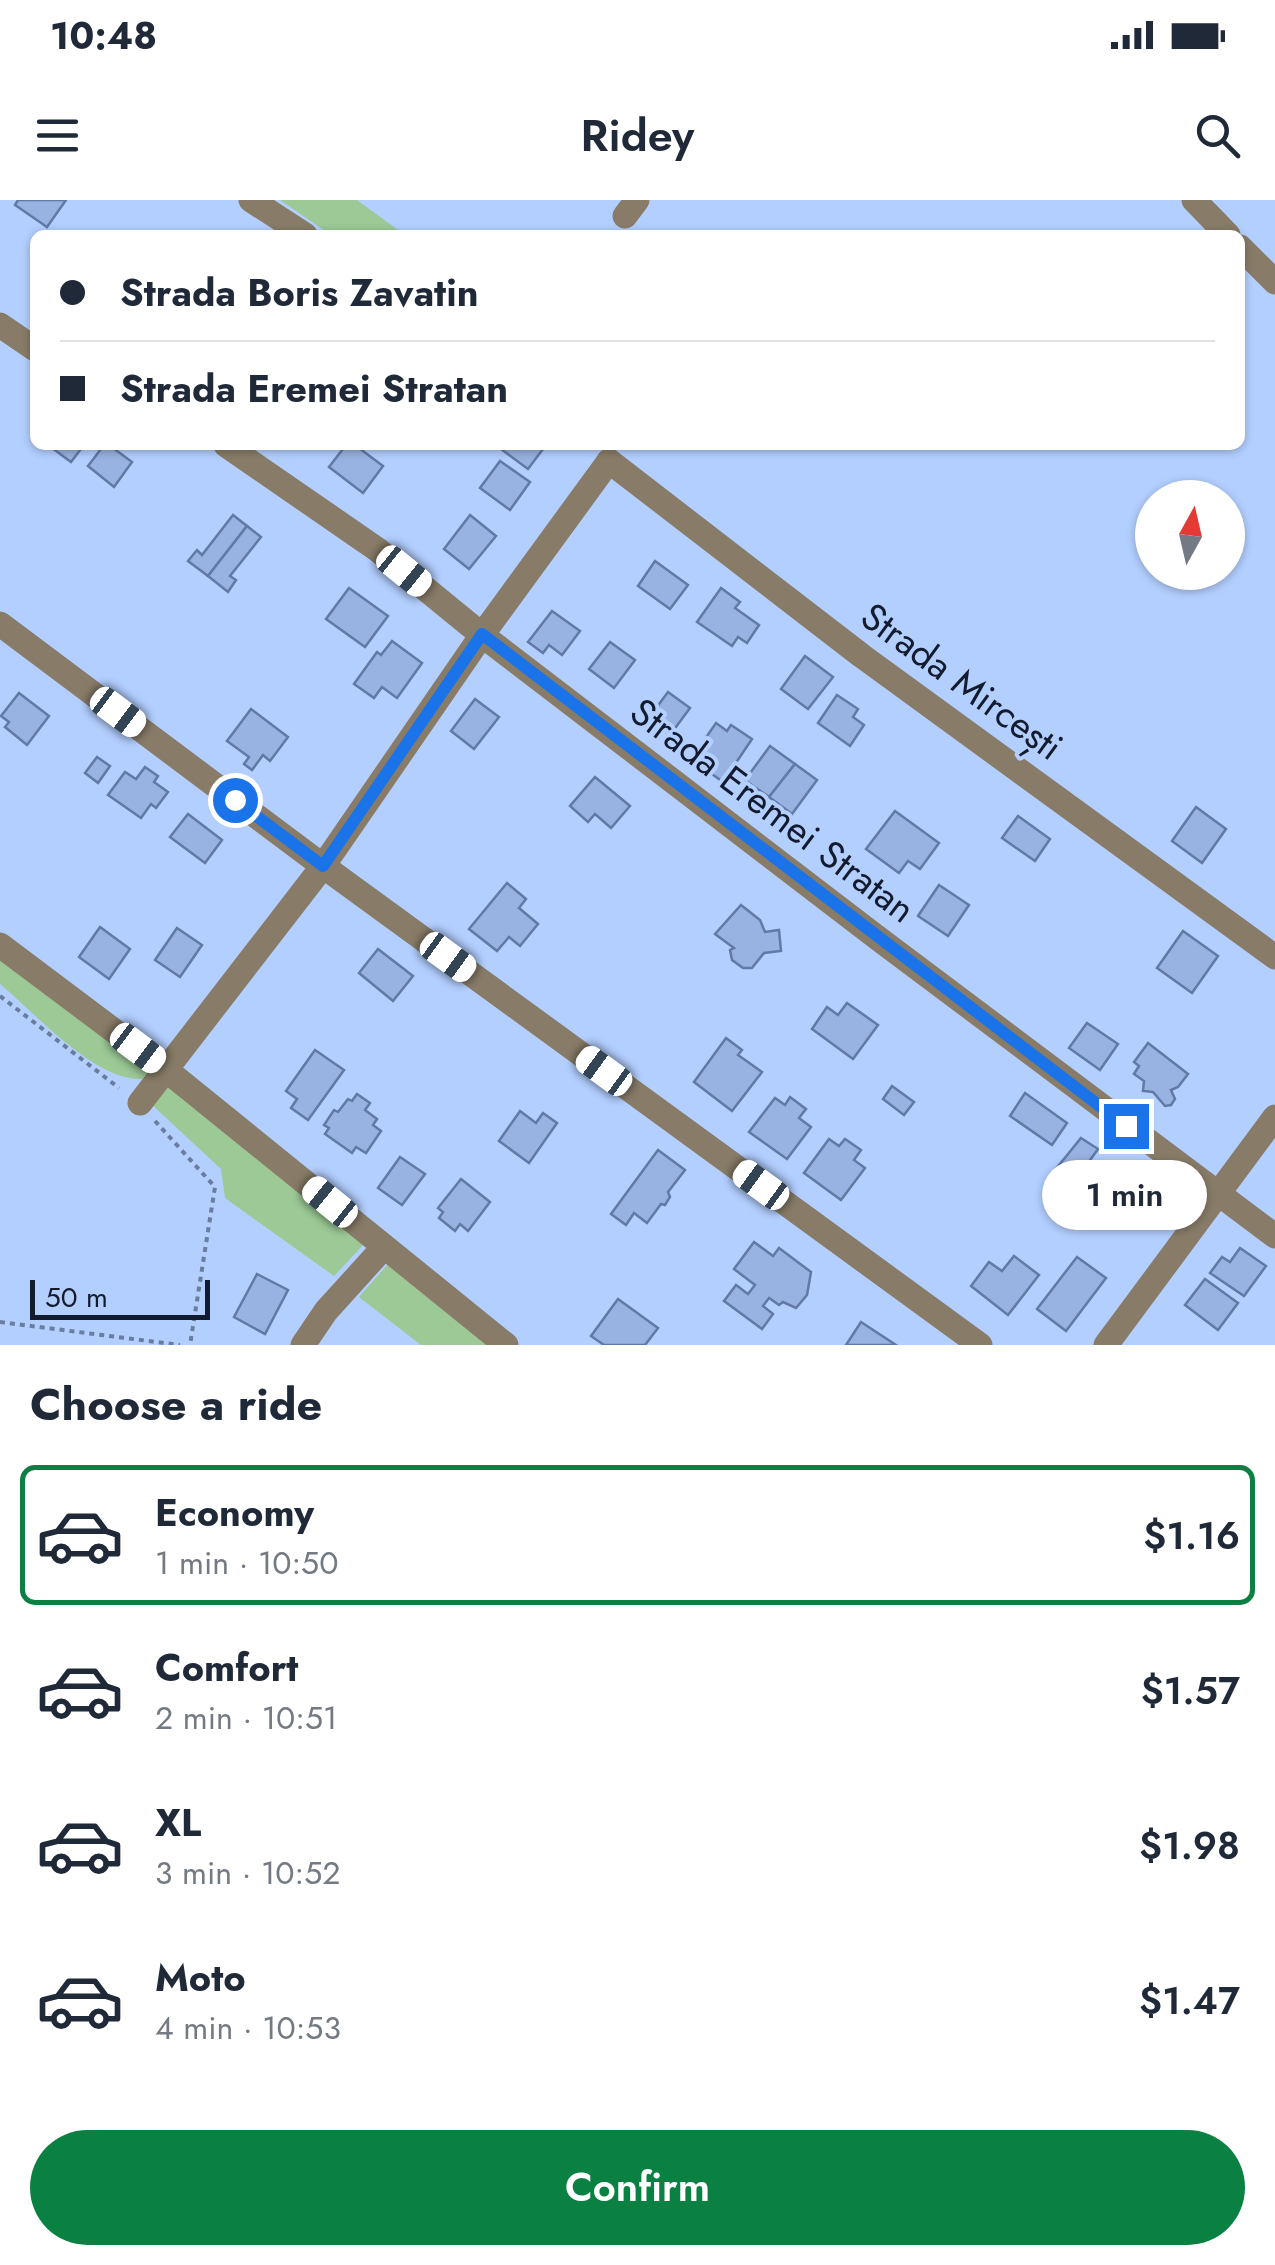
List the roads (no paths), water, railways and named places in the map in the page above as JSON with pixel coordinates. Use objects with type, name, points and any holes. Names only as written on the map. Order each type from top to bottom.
[{"type":"street","points":[[251,200],[297,230]]},
{"type":"street","points":[[1194,200],[1223,230]]},
{"type":"street","points":[[1245,253],[1275,282]]},
{"type":"street","points":[[0,325],[30,346]]},
{"type":"street","name":"Strada Eremei Stratan","points":[[233,450],[378,550],[482,634],[1275,1236]]},
{"type":"street","points":[[140,1103],[323,866],[606,453]]},
{"type":"street","name":"Strada Mircești","points":[[606,453],[862,656],[1275,956]]},
{"type":"street","points":[[0,624],[323,866],[980,1345]]},
{"type":"street","points":[[0,945],[166,1069],[506,1345]]},
{"type":"street","points":[[1106,1345],[1275,1117]]},
{"type":"street","points":[[304,1345],[326,1312],[384,1246]]}]
